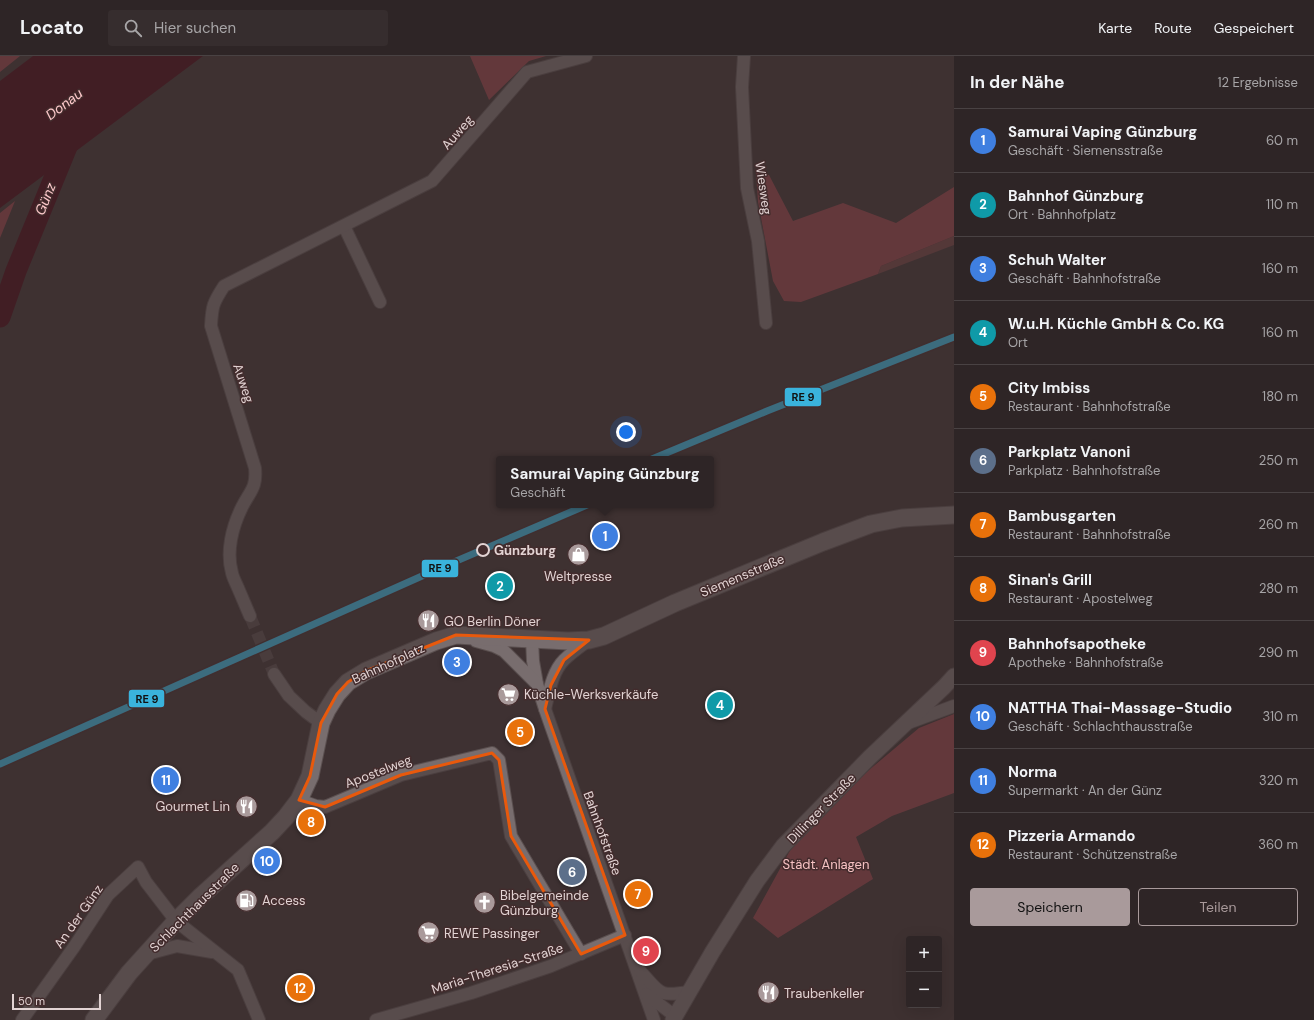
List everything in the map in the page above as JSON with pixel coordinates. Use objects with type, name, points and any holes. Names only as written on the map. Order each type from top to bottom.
[{"type":"main road","name":"Siemensstraße","points":[[532,639],[568,641],[589,640],[604,636],[675,603],[803,550],[871,524],[902,518],[954,515]]},
{"type":"main road","name":"Bahnhofplatz","points":[[299,800],[310,776],[321,723],[337,694],[348,682],[366,671],[456,634],[532,639]]},
{"type":"main road","name":"Schlachthausstraße","points":[[94,1020],[130,973],[176,921],[201,896],[272,832],[299,800]]},
{"type":"street","name":"Auweg","points":[[250,616],[232,573],[230,557],[231,536],[242,506],[250,495],[254,485],[256,468],[211,326],[212,308],[215,299],[224,286],[432,181],[527,72],[586,56]]},
{"type":"street","name":"Wiesweg","points":[[744,56],[742,87],[748,188],[758,241],[766,323]]},
{"type":"street","points":[[344,226],[380,302]]},
{"type":"street","name":"Bahnhofstraße","points":[[456,634],[494,646],[504,651],[536,684]]},
{"type":"street","name":"Bahnhofstraße","points":[[532,639],[536,684],[654,1020]]},
{"type":"street","points":[[545,709],[551,685],[564,660],[589,640]]},
{"type":"street","points":[[274,674],[289,696],[306,712],[321,723]]},
{"type":"street","name":"Dillinger Straße","points":[[674,1018],[713,951],[757,881],[783,846],[869,758],[954,676]]},
{"type":"street","points":[[907,723],[954,706]]},
{"type":"street","name":"Apostelweg","points":[[299,800],[316,806],[325,807],[401,775],[492,752],[499,760],[511,836],[581,954]]},
{"type":"street","name":"An der Günz","points":[[22,1020],[74,947],[108,895],[138,867],[146,882],[176,921]]},
{"type":"street","points":[[176,921],[238,970],[259,1020]]},
{"type":"street","name":"Maria-Theresia-Straße","points":[[376,1020],[471,993],[551,966],[625,935]]},
{"type":"street","points":[[147,954],[177,946],[214,952]]},
{"type":"street","name":"Bahnhofstraße","points":[[635,966],[658,991],[667,994],[689,992]]},
{"type":"street","points":[[646,994],[674,1018]]},
{"type":"highlighted area","points":[[456,635],[589,640],[564,660],[551,685],[545,709],[625,935],[581,954],[511,836],[499,760],[492,753],[401,775],[325,807],[299,800],[310,776],[321,723],[337,694],[348,682],[366,671]]},
{"type":"shaded area","points":[[954,236],[954,245],[878,274],[881,266]]},
{"type":"green space","points":[[0,56],[20,56],[0,72]]},
{"type":"green space","points":[[470,56],[546,56],[529,61],[489,100]]},
{"type":"green space","points":[[756,171],[769,175],[793,221],[843,203],[896,223],[954,187],[954,236],[881,266],[878,274],[801,302],[784,301],[773,281],[758,202]]},
{"type":"green space","points":[[15,201],[0,238],[0,213]]},
{"type":"green space","name":"Städt. Anlagen","points":[[954,714],[954,793],[892,816],[856,837],[873,879],[778,938],[753,918],[793,845],[850,786],[919,728]]},
{"type":"water","name":"Donau","points":[[33,56],[203,56],[0,208],[0,81]]},
{"type":"waterway","name":"Günz","points":[[0,317],[16,271],[71,137]]},
{"type":"tunnel","points":[[250,616],[274,674]]},
{"type":"railway","points":[[0,764],[9,761]]},
{"type":"transit line","points":[[659,456],[767,411],[954,337]]},
{"type":"transit line","points":[[0,764],[440,568],[580,508]]},
{"type":"place","name":"Samurai Vaping Günzburg","points":[[605,536]]},
{"type":"place","name":"Günzburg","points":[[483,550]]},
{"type":"place","name":"Weltpresse","points":[[578,554]]},
{"type":"place","name":"Bahnhof Günzburg","points":[[500,586]]},
{"type":"place","name":"GO Berlin Döner","points":[[429,621]]},
{"type":"place","name":"Schuh Walter","points":[[457,662]]},
{"type":"place","name":"Küchle-Werksverkäufe","points":[[508,694]]},
{"type":"place","name":"W.u.H. Küchle GmbH & Co. KG","points":[[720,705]]},
{"type":"place","name":"City Imbiss","points":[[520,732]]},
{"type":"place","name":"Norma","points":[[166,780]]},
{"type":"place","name":"Gourmet Lin","points":[[246,806]]},
{"type":"place","name":"Sinan's Grill","points":[[311,822]]},
{"type":"place","name":"NATTHA Thai-Massage-Studio","points":[[267,861]]},
{"type":"place","name":"Parkplatz Vanoni","points":[[572,872]]},
{"type":"place","name":"Bambusgarten","points":[[638,894]]},
{"type":"place","name":"Access","points":[[246,900]]},
{"type":"place","name":"Bibelgemeinde Günzburg","points":[[485,902]]},
{"type":"place","name":"REWE Passinger","points":[[429,933]]},
{"type":"place","name":"Bahnhofsapotheke","points":[[646,951]]},
{"type":"place","name":"Pizzeria Armando","points":[[300,988]]},
{"type":"place","name":"Traubenkeller","points":[[768,993]]}]
